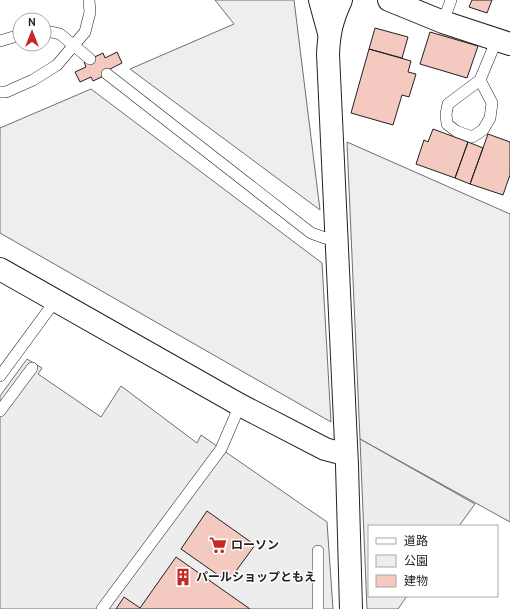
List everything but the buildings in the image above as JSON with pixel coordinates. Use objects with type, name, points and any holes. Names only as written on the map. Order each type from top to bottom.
[{"type":"street","points":[[320,0],[329,33]]},
{"type":"street","points":[[341,0],[334,15],[329,33],[328,54],[346,451],[351,609]]},
{"type":"street","points":[[389,0],[443,22],[503,42]]},
{"type":"street","points":[[0,269],[240,405],[326,450],[336,452],[346,451]]},
{"type":"lane","points":[[0,92],[6,92],[33,80],[57,66],[85,32],[90,12],[89,0]]},
{"type":"lane","points":[[443,22],[451,0]]},
{"type":"lane","points":[[52,32],[60,34],[90,59]]},
{"type":"lane","points":[[0,41],[12,37]]},
{"type":"lane","points":[[480,80],[492,103],[490,118],[483,130],[472,137],[456,131],[447,124],[446,114],[448,104],[480,80],[503,42]]},
{"type":"lane","points":[[107,74],[311,233],[337,241]]},
{"type":"lane","points":[[0,376],[55,301]]},
{"type":"lane","points":[[0,411],[32,368]]},
{"type":"lane","points":[[102,609],[221,450],[240,405]]},
{"type":"lane","points":[[318,551],[318,609]]},
{"type":"green space","points":[[215,0],[294,0],[320,210],[130,69],[234,24]]},
{"type":"green space","points":[[91,89],[322,263],[331,422],[0,233],[0,128]]},
{"type":"green space","points":[[347,142],[510,214],[510,522],[360,439]]},
{"type":"shaded area","points":[[27,359],[42,368],[38,374],[101,417],[121,386],[197,443],[201,435],[327,522],[333,609],[0,609],[0,396]]},
{"type":"shaded area","points":[[360,439],[475,504],[460,525],[368,525],[368,597],[406,597],[398,609],[367,609]]},
{"type":"place","name":"ローソン","points":[[218,545]]},
{"type":"place","name":"パールショップともえ","points":[[183,577]]}]
